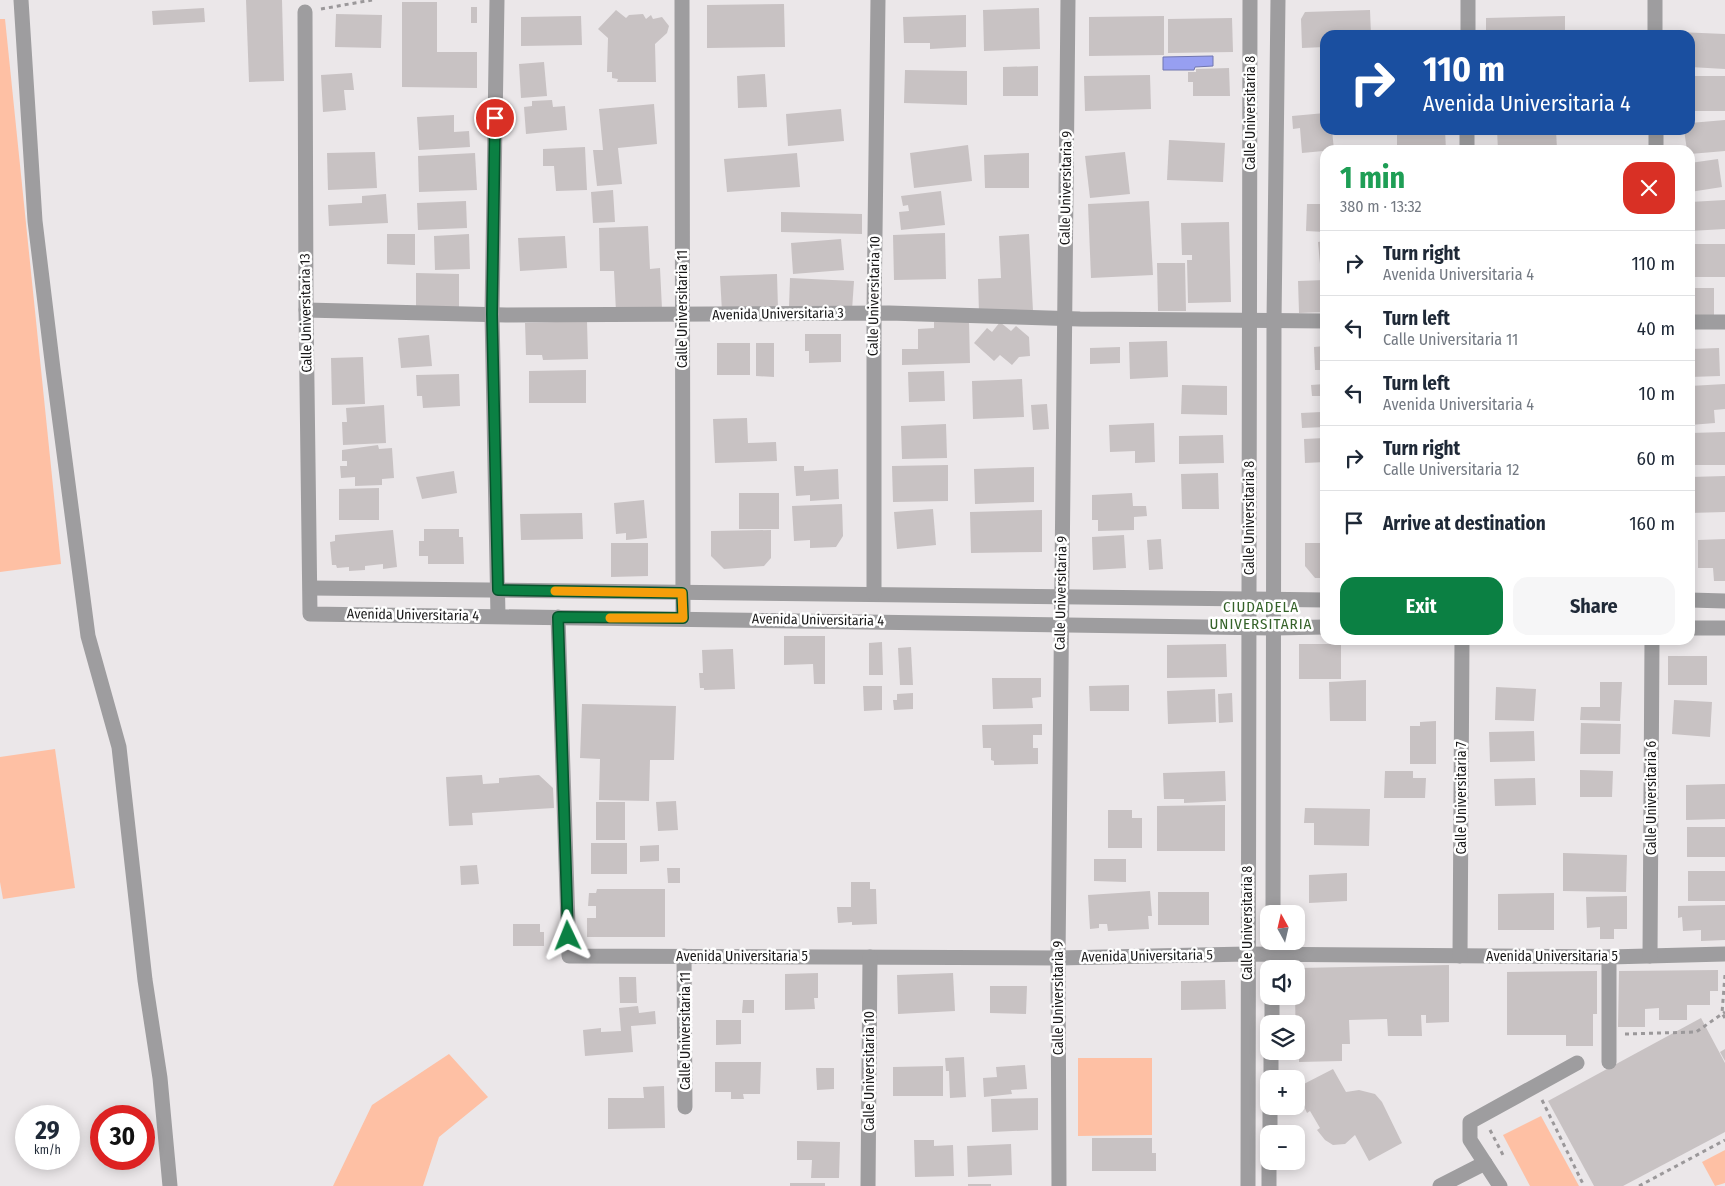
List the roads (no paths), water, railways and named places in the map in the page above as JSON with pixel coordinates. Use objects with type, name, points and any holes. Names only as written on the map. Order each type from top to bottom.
[{"type":"street","points":[[22,0],[35,221],[88,636],[119,747],[145,980],[160,1078],[170,1186]]},
{"type":"street","points":[[497,0],[492,314],[498,616]]},
{"type":"street","name":"Calle Universitaria 11","points":[[682,0],[683,618]]},
{"type":"street","name":"Calle Universitaria 10","points":[[874,593],[874,313],[878,0]]},
{"type":"street","name":"Calle Universitaria 9","points":[[1058,1186],[1058,958],[1068,0]]},
{"type":"street","name":"Calle Universitaria 8","points":[[1248,1186],[1250,0]]},
{"type":"street","name":"Calle Universitaria 8","points":[[1273,905],[1274,321],[1278,0]]},
{"type":"street","points":[[1468,0],[1468,30]]},
{"type":"street","points":[[1655,0],[1655,30]]},
{"type":"street","name":"Calle Universitaria 13","points":[[305,12],[310,614]]},
{"type":"street","points":[[1250,164],[1276,165]]},
{"type":"street","name":"Avenida Universitaria 3","points":[[306,310],[492,314],[874,313],[1274,321]]},
{"type":"street","points":[[1274,321],[1320,321]]},
{"type":"street","points":[[1695,322],[1725,322]]},
{"type":"street","name":"Avenida Universitaria 4","points":[[311,588],[682,593],[894,593],[1320,600]]},
{"type":"street","points":[[894,593],[894,621]]},
{"type":"street","points":[[1695,600],[1725,601]]},
{"type":"street","name":"Avenida Universitaria 4","points":[[310,614],[1274,628],[1320,626]]},
{"type":"street","name":"Avenida Universitaria 5","points":[[558,617],[569,956],[1058,958],[1247,954],[1609,957],[1725,954]]},
{"type":"street","points":[[1695,628],[1725,628]]},
{"type":"street","name":"Calle Universitaria 7","points":[[1460,956],[1462,645]]},
{"type":"street","name":"Calle Universitaria 6","points":[[1650,956],[1652,645]]},
{"type":"street","name":"Calle Universitaria 11","points":[[684,956],[685,1107]]},
{"type":"street","name":"Calle Universitaria 10","points":[[868,1186],[870,957]]},
{"type":"street","points":[[1609,957],[1609,1062]]},
{"type":"street","points":[[1500,1186],[1470,1140],[1470,1122],[1577,1063]]},
{"type":"street","points":[[1440,1186],[1485,1163]]},
{"type":"street","points":[[1269,1186],[1270,1170]]},
{"type":"water","points":[[1213,56],[1213,66],[1195,67],[1194,70],[1163,70],[1163,57]]},
{"type":"district","name":"CIUDADELA UNIVERSITARIA","points":[[1261,616]]}]
